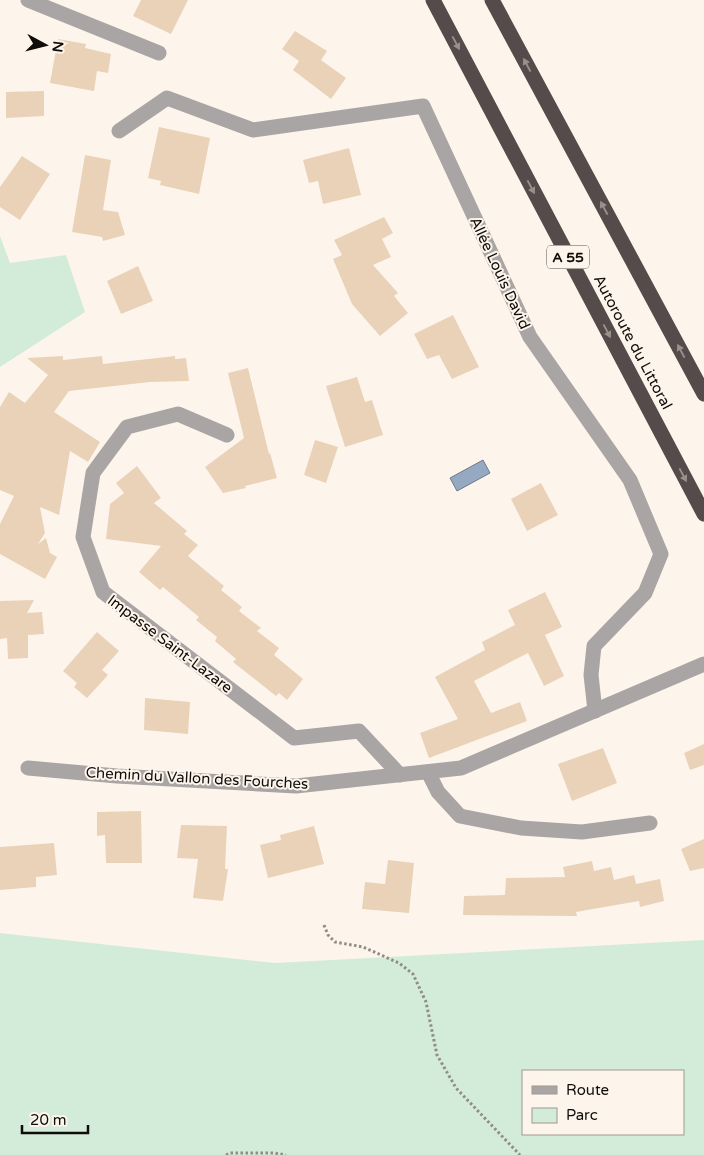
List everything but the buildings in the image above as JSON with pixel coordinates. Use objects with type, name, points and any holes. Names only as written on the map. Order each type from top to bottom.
[{"type":"highway","name":"Autoroute du Littoral","points":[[434,0],[520,167],[704,514]]},
{"type":"highway","points":[[492,0],[704,394]]},
{"type":"street","points":[[28,0],[159,53]]},
{"type":"street","name":"Allée Louis David","points":[[119,131],[167,98],[253,130],[423,106],[530,338],[630,480],[661,554],[645,593],[594,646],[591,675],[595,711]]},
{"type":"street","name":"Impasse Saint-Lazare","points":[[227,435],[178,414],[128,427],[94,473],[83,537],[103,592],[294,738],[359,731],[400,775]]},
{"type":"street","name":"Chemin du Vallon des Fourches","points":[[28,768],[117,776],[296,786],[461,768],[704,664]]},
{"type":"street","points":[[428,772],[438,792],[460,816],[522,828],[582,832],[650,823]]},
{"type":"path","points":[[324,926],[328,935],[335,942],[363,946],[399,963],[413,974],[426,1002],[437,1055],[456,1088],[520,1155]]},
{"type":"path","points":[[226,1155],[230,1153],[274,1153],[286,1155]]},
{"type":"green space","points":[[0,236],[10,263],[66,255],[85,312],[0,367]]},
{"type":"green space","points":[[0,933],[275,963],[704,940],[704,1155],[0,1155]]},
{"type":"water","points":[[483,460],[490,473],[457,491],[450,478]]}]
